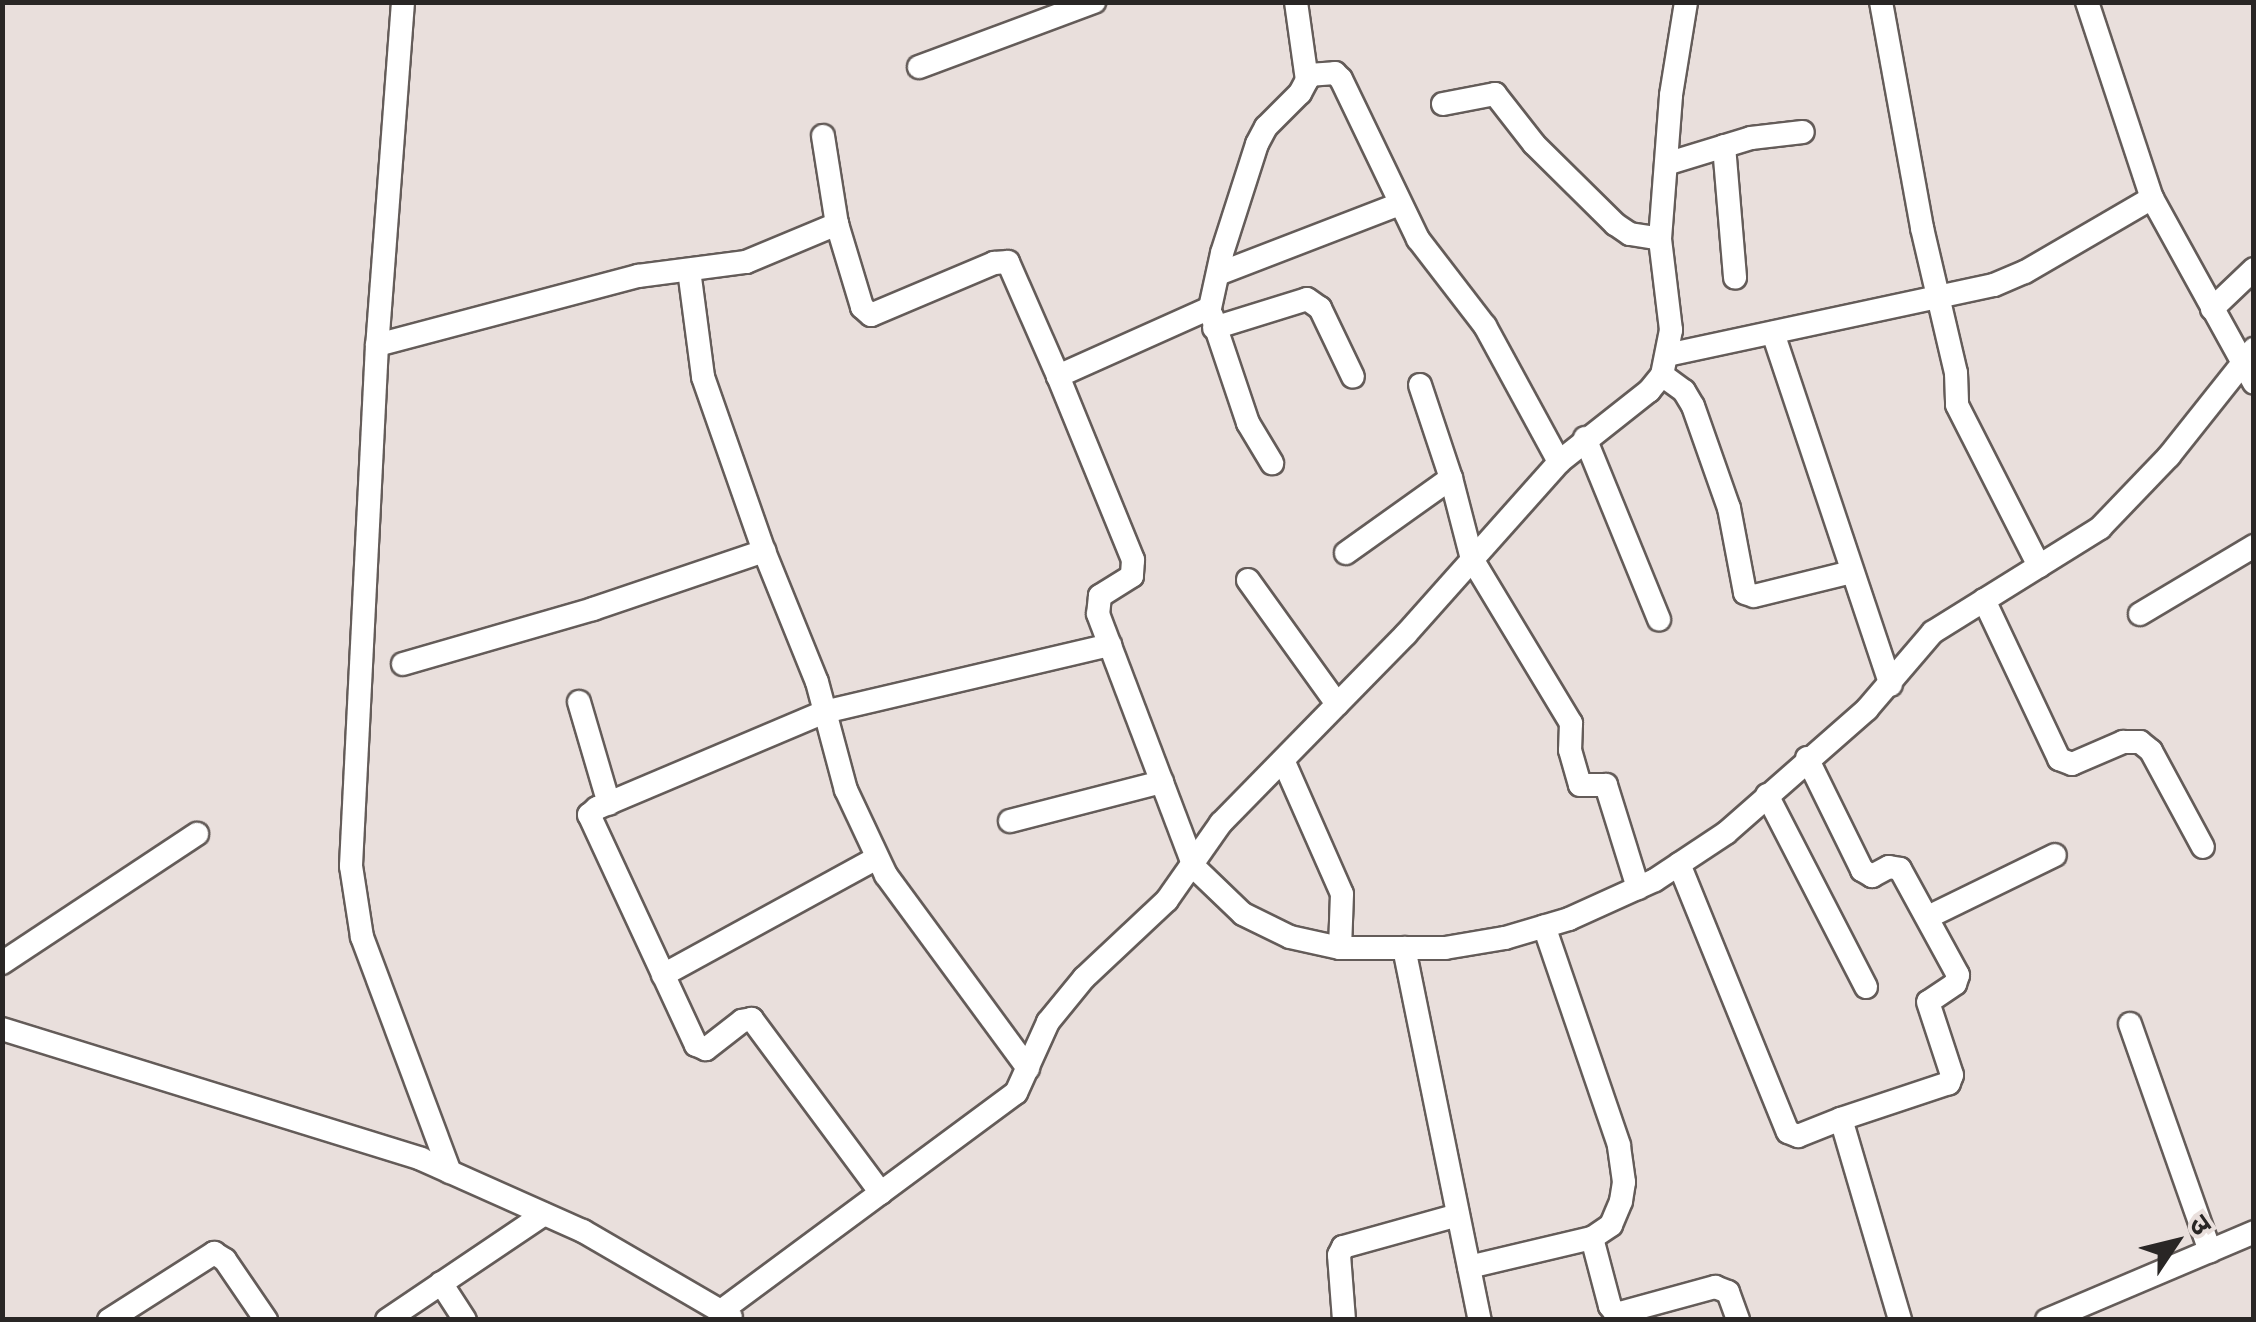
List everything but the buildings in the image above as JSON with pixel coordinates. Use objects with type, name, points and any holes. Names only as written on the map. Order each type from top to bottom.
[{"type":"street","points":[[403,2],[377,345],[350,866],[362,937],[450,1172]]},
{"type":"street","points":[[918,67],[1094,2]]},
{"type":"street","points":[[1272,463],[1248,422],[1212,318],[1218,274],[1258,144],[1277,113],[1300,94],[1308,75],[1296,2]]},
{"type":"street","points":[[2,1029],[422,1159],[544,1214],[729,1315],[881,1193],[1016,1093],[1048,1022],[1084,978],[1167,900],[1194,867],[1221,823],[1338,704],[1559,462],[1649,390],[1665,365],[1671,330],[1660,240],[1686,2]]},
{"type":"street","points":[[1881,2],[1961,418],[2039,566]]},
{"type":"street","points":[[823,136],[837,224],[862,308],[871,315],[994,263],[1008,262],[1133,560],[1132,576],[1100,596],[1097,604],[1194,867],[1243,914],[1290,937],[1340,948],[1446,948],[1544,926],[1638,888],[1726,833],[1892,685],[1933,632],[2100,528],[2249,365],[2212,310],[2152,198],[2086,2]]},
{"type":"street","points":[[1308,75],[1338,75],[1418,238],[1485,326],[1559,462]]},
{"type":"street","points":[[1443,104],[1495,94],[1534,144],[1615,224],[1630,234],[1660,240]]},
{"type":"street","points":[[1666,164],[1724,146],[1803,132]]},
{"type":"street","points":[[1724,146],[1734,278]]},
{"type":"street","points":[[1665,365],[1772,333],[1994,285],[2025,272],[2152,198]]},
{"type":"street","points":[[1218,274],[1399,204]]},
{"type":"street","points":[[377,345],[638,276],[746,262],[837,224]]},
{"type":"street","points":[[689,270],[703,377],[764,550],[805,647],[846,790],[877,858],[916,920],[1028,1068]]},
{"type":"street","points":[[2212,310],[2254,270]]},
{"type":"street","points":[[1058,376],[1212,318],[1308,299],[1320,308],[1353,377]]},
{"type":"street","points":[[1772,333],[1892,685]]},
{"type":"street","points":[[1665,365],[1693,406],[1729,508],[1743,587],[1749,596],[1852,572]]},
{"type":"street","points":[[1420,386],[1451,478],[1472,559],[1571,724],[1570,750],[1580,785],[1606,785],[1638,888]]},
{"type":"street","points":[[1585,438],[1658,618]]},
{"type":"street","points":[[1346,552],[1451,478]]},
{"type":"street","points":[[2140,614],[2254,546]]},
{"type":"street","points":[[403,664],[593,609],[764,550]]},
{"type":"street","points":[[1248,580],[1338,704]]},
{"type":"street","points":[[1984,600],[2060,759],[2072,764],[2122,742],[2140,742],[2152,752],[2203,846]]},
{"type":"street","points":[[881,1193],[757,1023],[747,1018],[700,1049],[591,822],[592,810],[824,712],[1110,645]]},
{"type":"street","points":[[579,702],[609,804]]},
{"type":"street","points":[[1679,864],[1788,1132],[1794,1137],[1951,1080],[1928,1002],[1954,984],[1958,975],[1900,869],[1889,867],[1872,876],[1862,870],[1807,758]]},
{"type":"street","points":[[1283,760],[1342,894],[1340,948]]},
{"type":"street","points":[[1010,822],[1162,782]]},
{"type":"street","points":[[1767,795],[1866,986]]},
{"type":"street","points":[[3,962],[197,834]]},
{"type":"street","points":[[1928,916],[2055,855]]},
{"type":"street","points":[[663,975],[877,858]]},
{"type":"street","points":[[1468,1267],[1592,1238],[1611,1225],[1621,1201],[1623,1165],[1544,926]]},
{"type":"street","points":[[1404,948],[1480,1320]]},
{"type":"street","points":[[2130,1024],[2210,1251]]},
{"type":"street","points":[[1841,1119],[1900,1320]]},
{"type":"street","points":[[388,1320],[544,1214]]},
{"type":"street","points":[[1344,1320],[1338,1255],[1343,1247],[1458,1215]]},
{"type":"street","points":[[2047,1320],[2254,1232]]},
{"type":"street","points":[[1592,1238],[1610,1306],[1616,1314],[1715,1287],[1728,1292],[1738,1320]]},
{"type":"street","points":[[109,1320],[214,1253],[226,1260],[254,1315]]},
{"type":"street","points":[[441,1283],[465,1320]]}]
